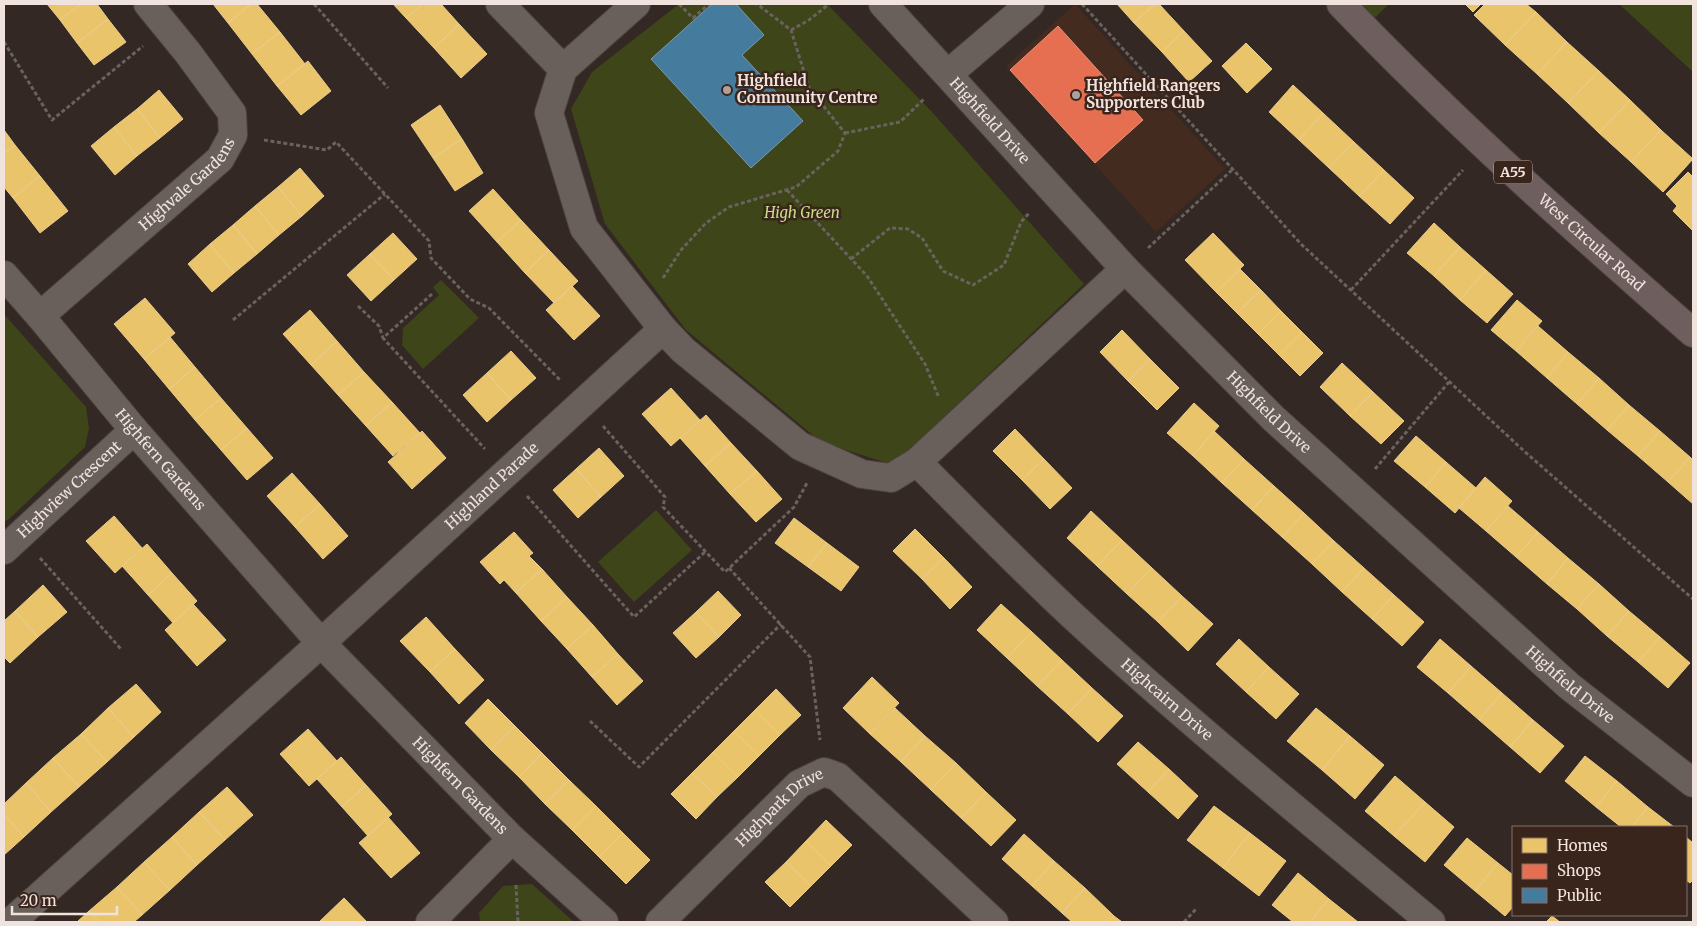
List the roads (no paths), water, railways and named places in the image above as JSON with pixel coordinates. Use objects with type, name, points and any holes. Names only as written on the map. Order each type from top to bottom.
[{"type":"highway","name":"West Circular Road","points":[[1340,4],[1485,147],[1693,333]]},
{"type":"street","name":"Highvale Gardens","points":[[40,316],[220,159],[233,136],[232,113],[148,4]]},
{"type":"street","points":[[500,4],[562,70]]},
{"type":"street","points":[[636,4],[562,70],[549,113],[584,228],[662,329],[683,350],[800,446],[862,474],[891,478],[918,462],[1125,269]]},
{"type":"street","name":"Highfield Drive","points":[[883,4],[1125,269],[1273,418],[1569,686],[1693,783]]},
{"type":"street","points":[[948,74],[1030,4]]},
{"type":"street","name":"Highfern Gardens","points":[[4,275],[134,430],[321,643],[512,839],[604,922]]},
{"type":"street","name":"Highland Parade","points":[[321,643],[662,329]]},
{"type":"street","name":"Highview Crescent","points":[[12,542],[134,430]]},
{"type":"street","name":"Highcairn Drive","points":[[918,462],[985,531],[1074,616],[1196,725],[1431,922]]},
{"type":"street","points":[[11,922],[321,643]]},
{"type":"street","name":"Highpark Drive","points":[[660,922],[799,784],[824,772],[838,777],[994,922]]},
{"type":"street","points":[[430,922],[512,839]]},
{"type":"place","name":"Highfield Community Centre","points":[[727,90]]},
{"type":"place","name":"Highfield Rangers Supporters Club","points":[[1076,95]]},
{"type":"park label","name":"High Green","points":[[802,213]]}]
